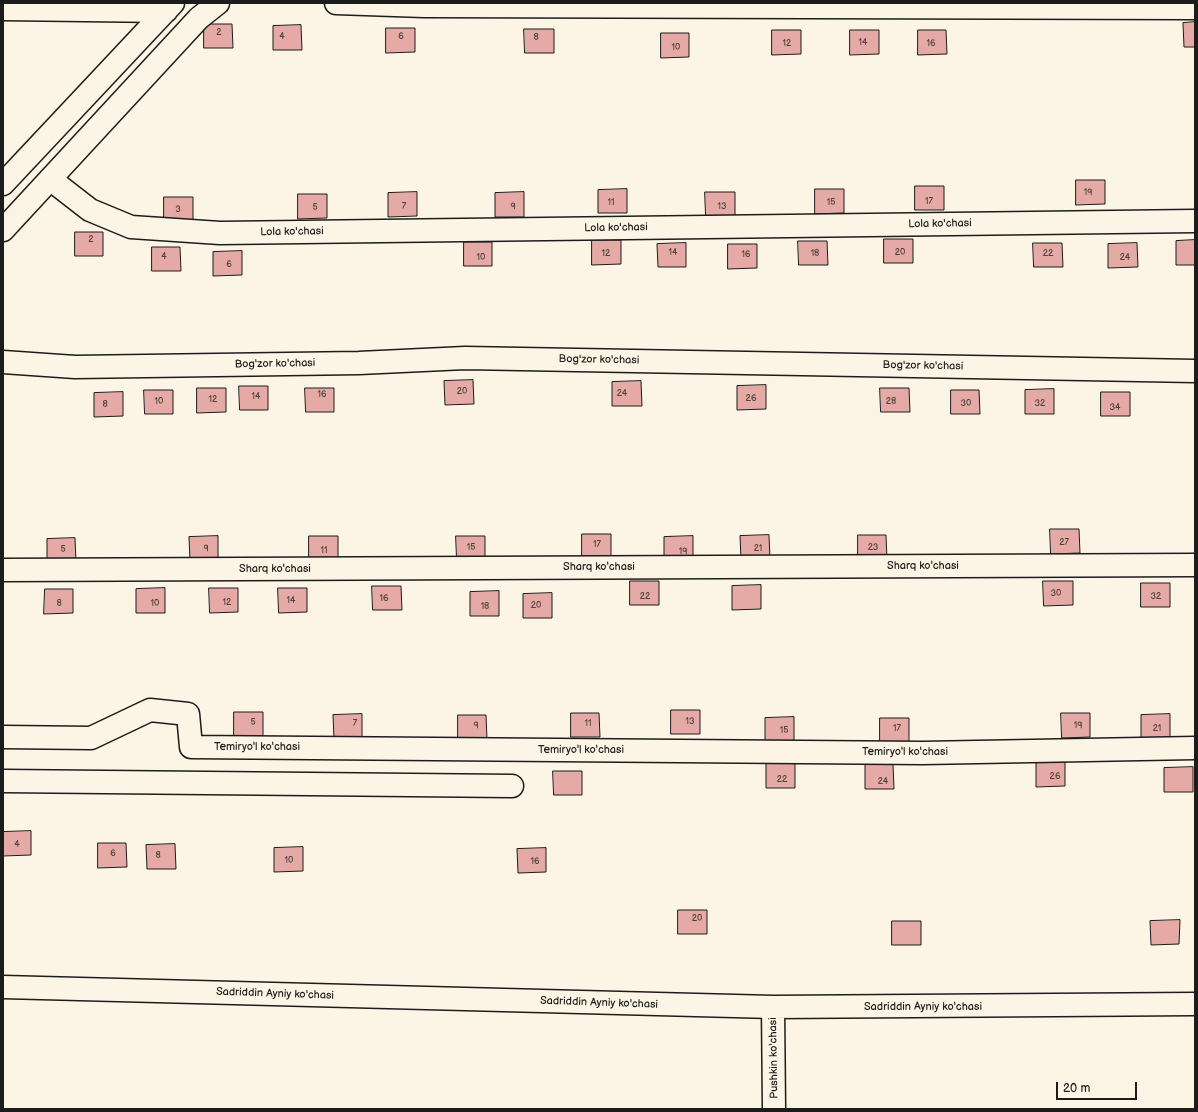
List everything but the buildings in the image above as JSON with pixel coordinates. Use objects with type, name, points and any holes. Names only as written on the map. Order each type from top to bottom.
[{"type":"street","points":[[3,230],[199,18],[218,3]]},
{"type":"street","points":[[336,3],[424,6],[1195,8]]},
{"type":"street","points":[[3,9],[170,7]]},
{"type":"street","points":[[3,184],[170,7]]},
{"type":"street","name":"Lola ko'chasi","points":[[50,179],[90,210],[131,227],[220,233],[1195,221]]},
{"type":"street","name":"Bog'zor ko'chasi","points":[[3,362],[75,367],[359,363],[465,358],[1195,371]]},
{"type":"street","name":"Sharq ko'chasi","points":[[3,570],[1195,565]]},
{"type":"street","name":"Temiryo'l ko'chasi","points":[[3,737],[91,738],[150,710],[188,714],[191,747],[923,753],[1195,748]]},
{"type":"street","points":[[3,781],[512,786]]},
{"type":"street","name":"Sadriddin Ayniy ko'chasi","points":[[3,986],[773,1007],[1195,1004]]},
{"type":"street","name":"Pushkin ko'chasi","points":[[773,1007],[774,1109]]}]
